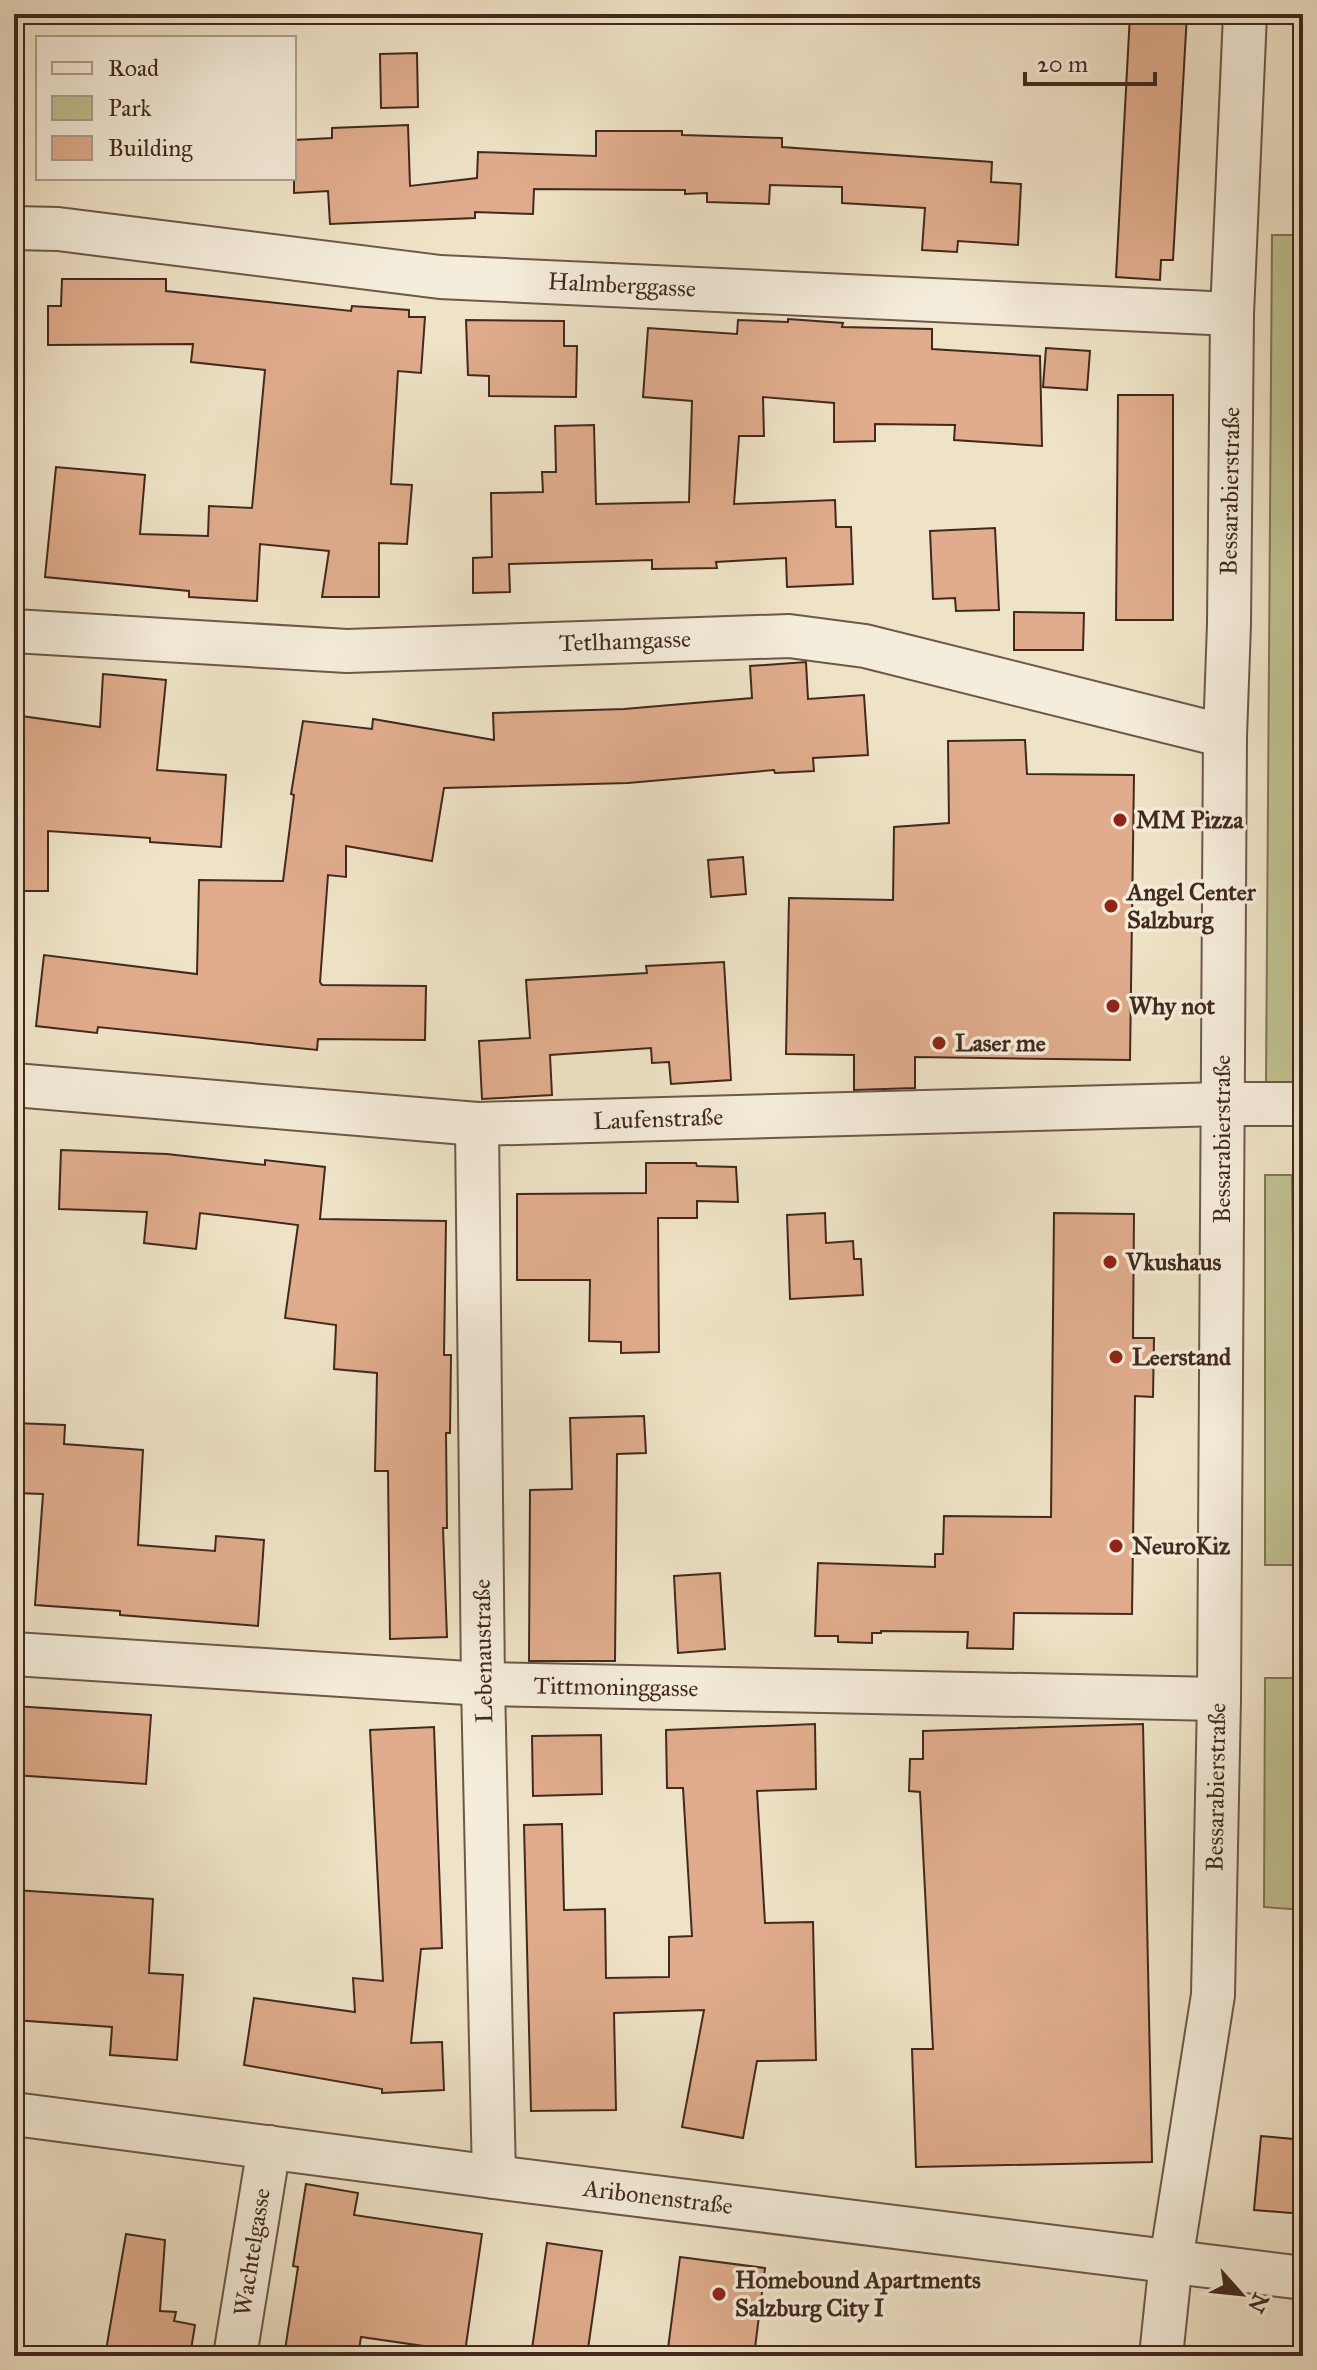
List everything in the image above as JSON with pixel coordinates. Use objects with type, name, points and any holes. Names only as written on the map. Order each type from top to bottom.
[{"type":"street","name":"Bessarabierstraße","points":[[1161,2356],[1171,2261],[1213,1995],[1219,1699],[1225,736],[1232,314],[1245,14]]},
{"type":"street","name":"Halmberggasse","points":[[14,228],[58,229],[440,277],[1232,314]]},
{"type":"street","name":"Tetlhamgasse","points":[[14,631],[347,651],[789,636],[865,646],[1225,736]]},
{"type":"street","name":"Laufenstraße","points":[[14,1085],[477,1124],[1303,1104]]},
{"type":"street","name":"Lebenaustraße","points":[[477,1124],[483,1684],[494,2177]]},
{"type":"street","name":"Tittmoninggasse","points":[[14,1654],[483,1684],[1219,1699]]},
{"type":"street","name":"Aribonenstraße","points":[[14,2114],[1303,2278]]},
{"type":"street","name":"Wachtelgasse","points":[[235,2356],[269,2147]]},
{"type":"green space","points":[[1272,235],[1303,235],[1303,1082],[1266,1083]]},
{"type":"green space","points":[[1265,1175],[1292,1175],[1293,1249],[1303,1249],[1303,1565],[1265,1565]]},
{"type":"green space","points":[[1265,1678],[1303,1678],[1303,1910],[1264,1907]]},
{"type":"building","points":[[1130,14],[1187,14],[1173,260],[1161,260],[1160,280],[1116,277]]},
{"type":"building","points":[[417,53],[418,107],[381,108],[380,54]]},
{"type":"building","points":[[408,125],[410,186],[477,178],[478,152],[596,156],[596,131],[682,131],[682,135],[782,138],[782,147],[992,162],[991,182],[1021,184],[1018,245],[958,241],[957,252],[922,250],[925,208],[842,203],[842,187],[770,185],[769,204],[707,202],[707,193],[685,194],[685,190],[534,189],[533,214],[475,212],[475,218],[330,224],[328,191],[294,193],[294,180],[296,140],[332,138],[332,128]]},
{"type":"building","points":[[62,279],[166,279],[166,291],[351,311],[352,306],[409,310],[409,317],[425,317],[421,373],[398,371],[391,484],[412,485],[407,544],[379,543],[379,597],[322,597],[329,551],[260,544],[257,601],[189,597],[189,591],[45,577],[56,467],[145,475],[140,534],[208,536],[209,506],[252,508],[265,370],[191,362],[193,344],[48,345],[48,306],[61,306]]},
{"type":"building","points":[[788,319],[843,323],[842,327],[932,329],[932,349],[1040,356],[1042,446],[954,440],[955,425],[875,424],[875,441],[834,442],[834,403],[763,397],[764,436],[739,436],[734,504],[835,500],[836,527],[851,527],[853,584],[787,587],[786,558],[716,562],[717,568],[652,569],[652,560],[509,564],[510,592],[473,593],[473,558],[492,557],[491,493],[543,492],[542,472],[556,472],[555,426],[594,425],[596,504],[689,502],[692,401],[643,397],[648,328],[737,334],[738,320],[788,322]]},
{"type":"building","points":[[466,320],[564,321],[564,346],[577,346],[576,397],[489,396],[489,376],[468,375]]},
{"type":"building","points":[[1046,348],[1090,351],[1087,390],[1043,387]]},
{"type":"building","points":[[1118,395],[1173,395],[1173,620],[1116,620]]},
{"type":"building","points":[[995,528],[999,610],[956,611],[955,598],[933,599],[930,531]]},
{"type":"building","points":[[1014,612],[1084,613],[1083,650],[1014,650]]},
{"type":"building","points":[[806,662],[808,699],[864,695],[868,755],[813,758],[814,771],[775,773],[774,770],[628,783],[444,788],[432,861],[346,846],[346,877],[328,875],[320,982],[322,985],[426,986],[425,1040],[318,1039],[317,1050],[98,1027],[97,1033],[36,1026],[44,955],[197,974],[199,880],[283,881],[294,795],[291,794],[303,721],[372,729],[373,719],[494,740],[493,713],[624,709],[752,698],[750,666]]},
{"type":"building","points":[[103,674],[166,680],[157,770],[226,775],[221,847],[150,842],[150,838],[48,831],[48,891],[14,891],[14,715],[100,727]]},
{"type":"building","points":[[1025,740],[1027,774],[1134,775],[1130,1060],[915,1057],[915,1088],[854,1090],[854,1055],[786,1054],[789,898],[893,900],[894,827],[949,823],[948,741]]},
{"type":"building","points":[[743,857],[746,894],[711,897],[708,860]]},
{"type":"building","points":[[724,962],[731,1080],[671,1084],[669,1062],[652,1063],[651,1048],[550,1055],[552,1095],[482,1099],[479,1041],[530,1038],[526,980],[647,973],[646,966]]},
{"type":"building","points":[[61,1150],[167,1154],[265,1165],[265,1160],[325,1167],[320,1219],[446,1221],[444,1355],[451,1355],[450,1433],[446,1433],[447,1528],[443,1528],[447,1637],[390,1639],[388,1471],[375,1471],[377,1373],[334,1369],[336,1325],[285,1318],[298,1225],[200,1213],[196,1249],[144,1243],[147,1212],[59,1209]]},
{"type":"building","points":[[646,1163],[736,1167],[738,1202],[697,1201],[697,1218],[658,1218],[659,1352],[621,1353],[621,1342],[589,1341],[590,1280],[517,1280],[517,1194],[646,1193]]},
{"type":"building","points":[[825,1213],[826,1243],[853,1241],[854,1259],[861,1259],[863,1295],[790,1299],[787,1215]]},
{"type":"building","points":[[1054,1213],[1134,1214],[1133,1338],[1154,1338],[1153,1397],[1135,1396],[1132,1614],[1014,1613],[1013,1649],[967,1648],[968,1632],[881,1631],[872,1633],[872,1643],[838,1642],[838,1636],[815,1636],[818,1563],[935,1567],[935,1554],[943,1554],[944,1516],[1051,1517]]},
{"type":"building","points":[[644,1416],[646,1453],[617,1454],[615,1661],[529,1661],[530,1490],[572,1489],[570,1418]]},
{"type":"building","points":[[14,1423],[65,1425],[64,1444],[143,1450],[138,1545],[215,1551],[216,1536],[264,1540],[258,1626],[35,1605],[43,1494],[14,1493]]},
{"type":"building","points":[[720,1573],[725,1649],[678,1653],[674,1576]]},
{"type":"building","points":[[14,1706],[151,1715],[146,1784],[14,1775]]},
{"type":"building","points":[[815,1724],[816,1789],[757,1791],[765,1923],[813,1922],[816,2060],[757,2061],[743,2138],[682,2127],[704,2010],[614,2013],[616,2110],[531,2111],[524,1825],[562,1824],[564,1910],[605,1909],[606,1978],[669,1977],[669,1937],[692,1936],[683,1788],[667,1788],[666,1730]]},
{"type":"building","points":[[1143,1724],[1152,2162],[916,2167],[912,2049],[933,2049],[920,1792],[909,1791],[910,1759],[923,1759],[923,1731]]},
{"type":"building","points":[[434,1727],[442,1948],[421,1949],[411,2043],[442,2042],[444,2090],[382,2093],[382,2089],[244,2065],[254,1998],[355,2012],[353,1978],[383,1981],[370,1730]]},
{"type":"building","points":[[601,1735],[602,1794],[533,1796],[532,1736]]},
{"type":"building","points":[[14,1890],[153,1899],[149,1973],[183,1975],[177,2060],[110,2055],[112,2027],[14,2020]]},
{"type":"building","points":[[1261,2136],[1303,2140],[1303,2214],[1254,2210]]},
{"type":"building","points":[[306,2184],[358,2193],[354,2215],[482,2234],[465,2352],[361,2337],[358,2356],[284,2356],[298,2267],[293,2266]]},
{"type":"building","points":[[126,2234],[165,2240],[160,2311],[176,2312],[174,2321],[195,2325],[190,2356],[105,2356]]},
{"type":"building","points":[[547,2243],[602,2251],[587,2356],[531,2356]]},
{"type":"building","name":"Homebound Apartments Salzburg City I","points":[[680,2257],[765,2268],[754,2356],[667,2356]]},
{"type":"place","name":"MM Pizza","points":[[1120,820]]},
{"type":"place","name":"Angel Center Salzburg","points":[[1111,906]]},
{"type":"place","name":"Why not","points":[[1113,1006]]},
{"type":"place","name":"Laser me","points":[[939,1043]]},
{"type":"place","name":"Vkushaus","points":[[1110,1262]]},
{"type":"place","name":"Leerstand","points":[[1116,1357]]},
{"type":"place","name":"NeuroKiz","points":[[1116,1546]]},
{"type":"place","name":"Homebound Apartments Salzburg City I","points":[[719,2294]]}]
